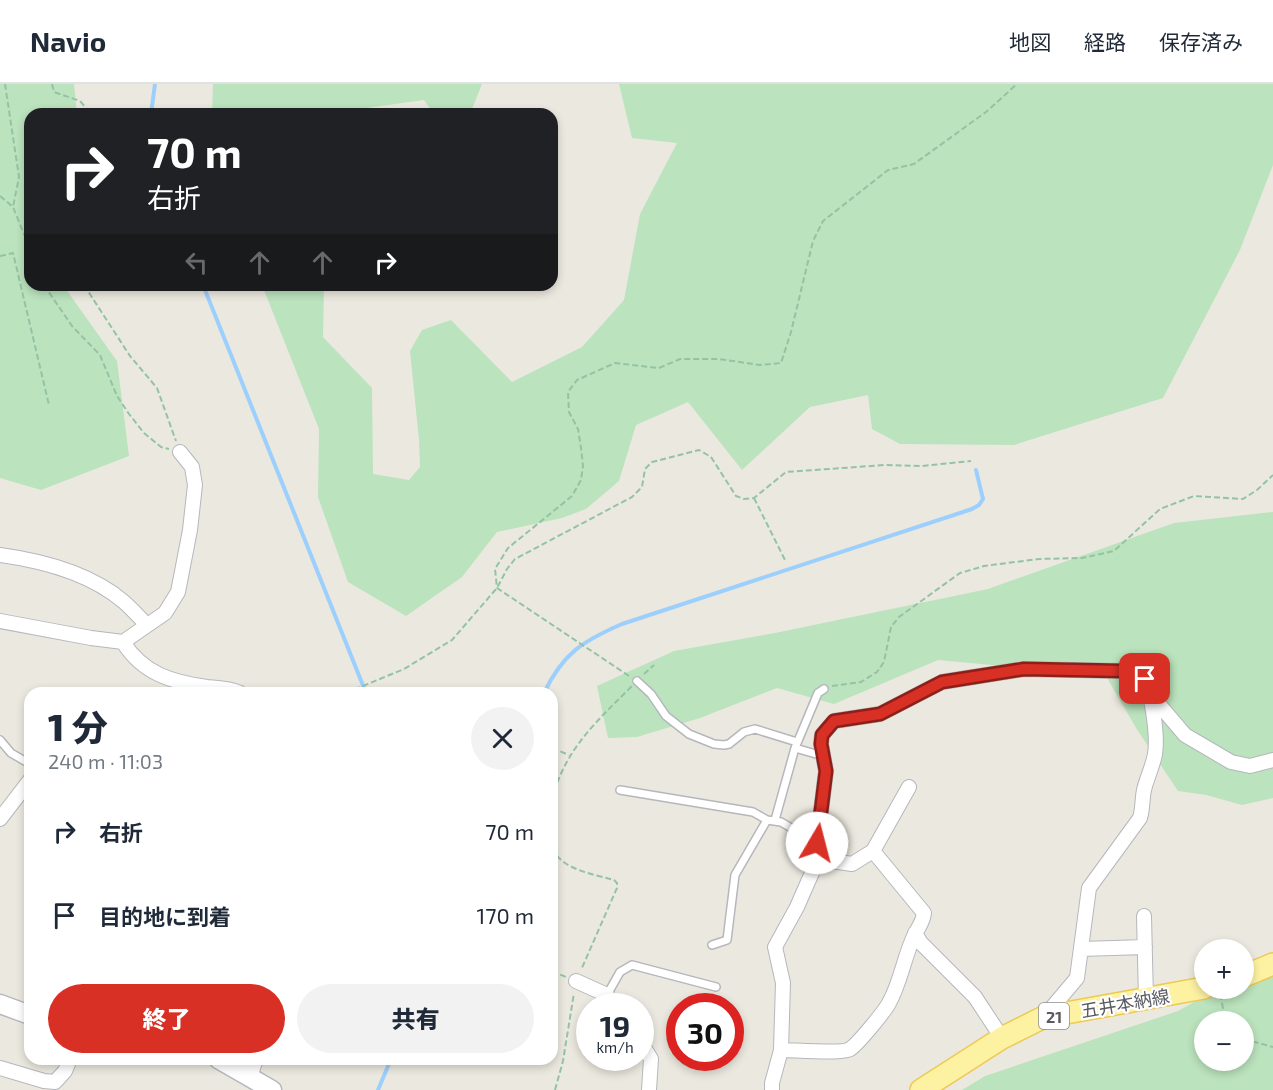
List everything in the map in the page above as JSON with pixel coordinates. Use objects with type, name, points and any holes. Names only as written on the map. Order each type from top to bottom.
[{"type":"main road","points":[[1254,972],[1273,964]]},
{"type":"main road","name":"五井本納線","points":[[921,1090],[1002,1038],[1044,1017],[1194,990]]},
{"type":"main road","points":[[0,1004],[24,1013]]},
{"type":"main road","points":[[229,1065],[272,1090]]},
{"type":"street","points":[[0,621],[123,642],[165,613],[178,592],[195,486],[192,466],[180,452]]},
{"type":"street","points":[[0,555],[74,572],[123,601],[147,625]]},
{"type":"street","points":[[123,642],[139,661],[176,687]]},
{"type":"street","points":[[772,1090],[781,1050],[783,983],[775,947],[797,907],[818,859],[817,843],[826,771],[821,744],[822,735],[834,721],[880,714],[942,682],[1024,669],[1123,671],[1145,679],[1151,695],[1156,751],[1151,775],[1144,790],[1140,818],[1089,888],[1077,978],[1044,1017]]},
{"type":"street","points":[[1151,695],[1185,735],[1231,762],[1250,766],[1273,760]]},
{"type":"street","points":[[818,859],[852,864],[873,851],[909,787]]},
{"type":"street","points":[[0,819],[24,788]]},
{"type":"street","points":[[781,1050],[826,1050],[839,1053],[850,1049],[889,1004],[924,913],[873,851]]},
{"type":"street","points":[[1144,916],[1146,1000]]},
{"type":"street","points":[[915,933],[921,943],[975,997],[1002,1038]]},
{"type":"street","points":[[1081,949],[1145,947]]},
{"type":"street","points":[[576,981],[595,993]]},
{"type":"street","points":[[1,1072],[55,1086],[67,1065]]},
{"type":"street","points":[[250,1077],[254,1065]]},
{"type":"street","points":[[649,1090],[650,1071]]},
{"type":"lane","points":[[637,681],[651,694],[666,716],[689,734],[714,744],[729,744],[744,732],[755,729],[823,756]]},
{"type":"lane","points":[[775,820],[796,745],[818,693],[824,689]]},
{"type":"lane","points":[[0,740],[11,753],[24,761]]},
{"type":"lane","points":[[620,790],[753,812],[767,820],[775,820],[817,843]]},
{"type":"lane","points":[[712,945],[728,940],[735,875],[767,820]]},
{"type":"lane","points":[[611,993],[620,972],[632,965],[716,987]]},
{"type":"path","points":[[5,84],[20,177],[14,207]]},
{"type":"path","points":[[52,84],[54,92],[80,101],[86,108]]},
{"type":"path","points":[[497,588],[495,568],[508,548],[572,496],[581,480],[583,466],[581,448],[578,429],[569,412],[568,393],[577,380],[615,363],[659,368],[681,359],[719,359],[760,365],[781,363],[791,332],[813,241],[823,220],[888,170],[914,164],[986,112],[1017,84]]},
{"type":"path","points":[[0,196],[14,207],[24,233]]},
{"type":"path","points":[[0,256],[13,253],[49,405]]},
{"type":"path","points":[[48,291],[72,326],[100,354],[117,396],[144,433],[161,447],[180,452]]},
{"type":"path","points":[[88,291],[130,356],[157,388],[180,452]]},
{"type":"path","points":[[360,687],[404,669],[452,640],[497,588],[507,568],[515,560],[632,497],[642,487],[645,469],[652,462],[699,450],[711,457],[736,496],[744,499],[754,498],[786,472],[885,465],[922,466],[971,461]]},
{"type":"path","points":[[824,689],[836,684],[861,682],[877,672],[884,662],[891,627],[899,617],[960,573],[984,566],[1039,559],[1082,558],[1114,551],[1160,509],[1194,496],[1244,499],[1273,475]]},
{"type":"path","points":[[754,498],[786,562]]},
{"type":"path","points":[[497,588],[637,681]]},
{"type":"path","points":[[558,784],[569,755],[577,743],[654,664]]},
{"type":"path","points":[[558,750],[569,755]]},
{"type":"path","points":[[555,1090],[563,1061],[576,981],[617,888],[614,880],[573,868],[558,858]]},
{"type":"path","points":[[558,974],[576,981]]},
{"type":"path","points":[[1254,1042],[1273,1047]]},
{"type":"green space","points":[[0,84],[74,84],[76,108],[24,108],[24,291],[67,291],[117,361],[129,456],[41,490],[0,478]]},
{"type":"green space","points":[[213,84],[482,84],[472,108],[430,108],[424,100],[367,108],[212,108]]},
{"type":"green space","points":[[619,84],[1273,84],[1273,165],[1240,250],[1163,398],[1014,445],[900,444],[872,429],[868,395],[810,407],[742,470],[688,402],[636,425],[619,481],[586,509],[562,518],[497,532],[462,577],[406,616],[348,582],[318,497],[319,429],[264,291],[324,291],[323,337],[372,388],[373,474],[409,480],[420,467],[410,351],[422,330],[451,320],[512,382],[582,347],[624,300],[640,214],[677,143],[632,138]]},
{"type":"green space","points":[[1273,512],[1273,798],[1242,805],[1206,795],[1178,791],[1136,728],[1106,676],[938,660],[834,704],[777,688],[700,718],[637,737],[608,738],[597,686],[674,651],[775,633],[988,589],[1174,523]]},
{"type":"green space","points":[[1273,956],[1273,1090],[962,1090],[985,1076],[1178,1011],[1199,999],[1254,999],[1254,967]]},
{"type":"waterway","points":[[152,108],[155,84]]},
{"type":"waterway","points":[[205,291],[364,687]]},
{"type":"waterway","points":[[547,687],[559,668],[576,650],[596,636],[622,624],[972,509],[983,499],[976,470]]},
{"type":"waterway","points":[[378,1090],[388,1065]]},
{"type":"route","points":[[817,843],[826,771],[821,744],[822,735],[834,721],[880,714],[942,682],[1024,669],[1105,669],[1123,671],[1145,679]]}]
